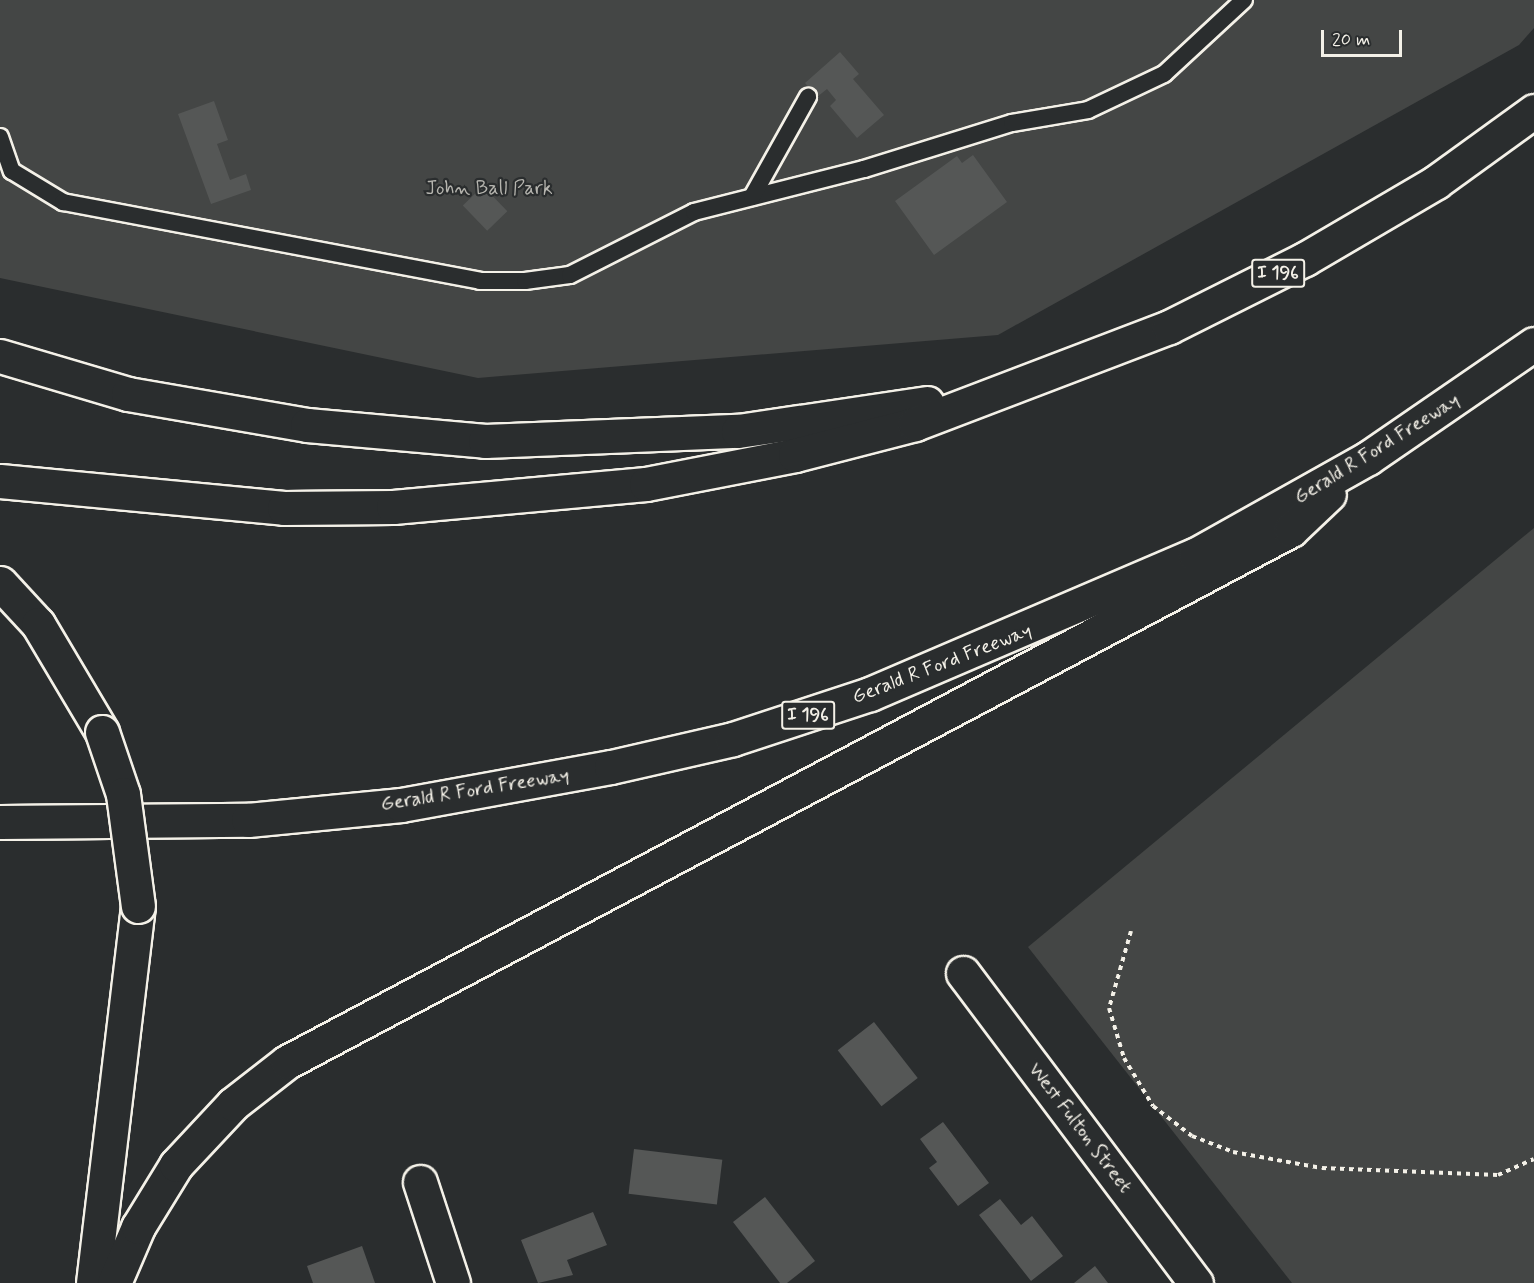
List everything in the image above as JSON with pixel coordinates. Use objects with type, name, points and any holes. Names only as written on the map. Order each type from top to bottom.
[{"type":"main road","name":"I 196","points":[[0,481],[284,508],[534,498],[646,484],[795,455],[915,424],[1169,327],[1305,260],[1436,182],[1534,111]]},
{"type":"main road","name":"Gerald R Ford Freeway","points":[[0,822],[248,820],[401,805],[612,767],[733,739],[870,694],[1030,630],[1195,555],[1368,458],[1534,344]]},
{"type":"main road","points":[[0,356],[128,394],[307,425],[486,441],[738,431],[1000,393]]},
{"type":"main road","points":[[114,1283],[138,1227],[176,1165],[233,1104],[287,1062],[1291,530],[1368,458]]},
{"type":"main road","points":[[0,583],[38,624],[102,732],[123,794],[138,906],[93,1283]]},
{"type":"main road","name":"West Fulton Street","points":[[963,973],[1196,1283]]},
{"type":"main road","points":[[420,1182],[453,1283]]},
{"type":"lane","points":[[0,137],[12,171],[63,202],[480,281],[570,275],[694,212],[1012,123],[1088,110],[1164,74],[1244,0]]},
{"type":"lane","points":[[752,197],[808,97]]},
{"type":"path","points":[[1131,930],[1109,1008],[1124,1058],[1153,1106],[1192,1136],[1233,1152],[1322,1168],[1498,1175],[1534,1159]]},
{"type":"green space","name":"John Ball Park","points":[[0,0],[1534,0],[1534,28],[1519,45],[998,335],[478,378],[0,278]]},
{"type":"green space","points":[[1534,528],[1534,1283],[1292,1283],[1028,947]]},
{"type":"building","points":[[840,52],[859,74],[853,79],[884,115],[857,138],[830,106],[836,100],[827,89],[817,97],[805,83]]},
{"type":"building","points":[[214,101],[228,140],[217,144],[230,180],[246,174],[251,190],[211,204],[178,114]]},
{"type":"building","points":[[973,155],[1007,202],[934,255],[895,201],[957,156],[962,163]]},
{"type":"building","points":[[483,186],[507,211],[487,231],[463,205]]},
{"type":"building","points":[[874,1022],[918,1078],[881,1106],[838,1050]]},
{"type":"building","points":[[943,1122],[989,1183],[958,1206],[929,1168],[937,1162],[920,1139]]},
{"type":"building","points":[[634,1149],[722,1160],[717,1205],[629,1194]]},
{"type":"building","points":[[765,1197],[815,1261],[787,1283],[780,1283],[733,1222]]},
{"type":"building","points":[[1000,1199],[1021,1225],[1032,1216],[1063,1256],[1031,1281],[979,1215]]},
{"type":"building","points":[[593,1212],[607,1245],[567,1260],[573,1275],[538,1283],[521,1240]]},
{"type":"building","points":[[362,1246],[375,1283],[313,1283],[307,1266]]},
{"type":"building","points":[[1095,1266],[1108,1283],[1074,1283]]}]
